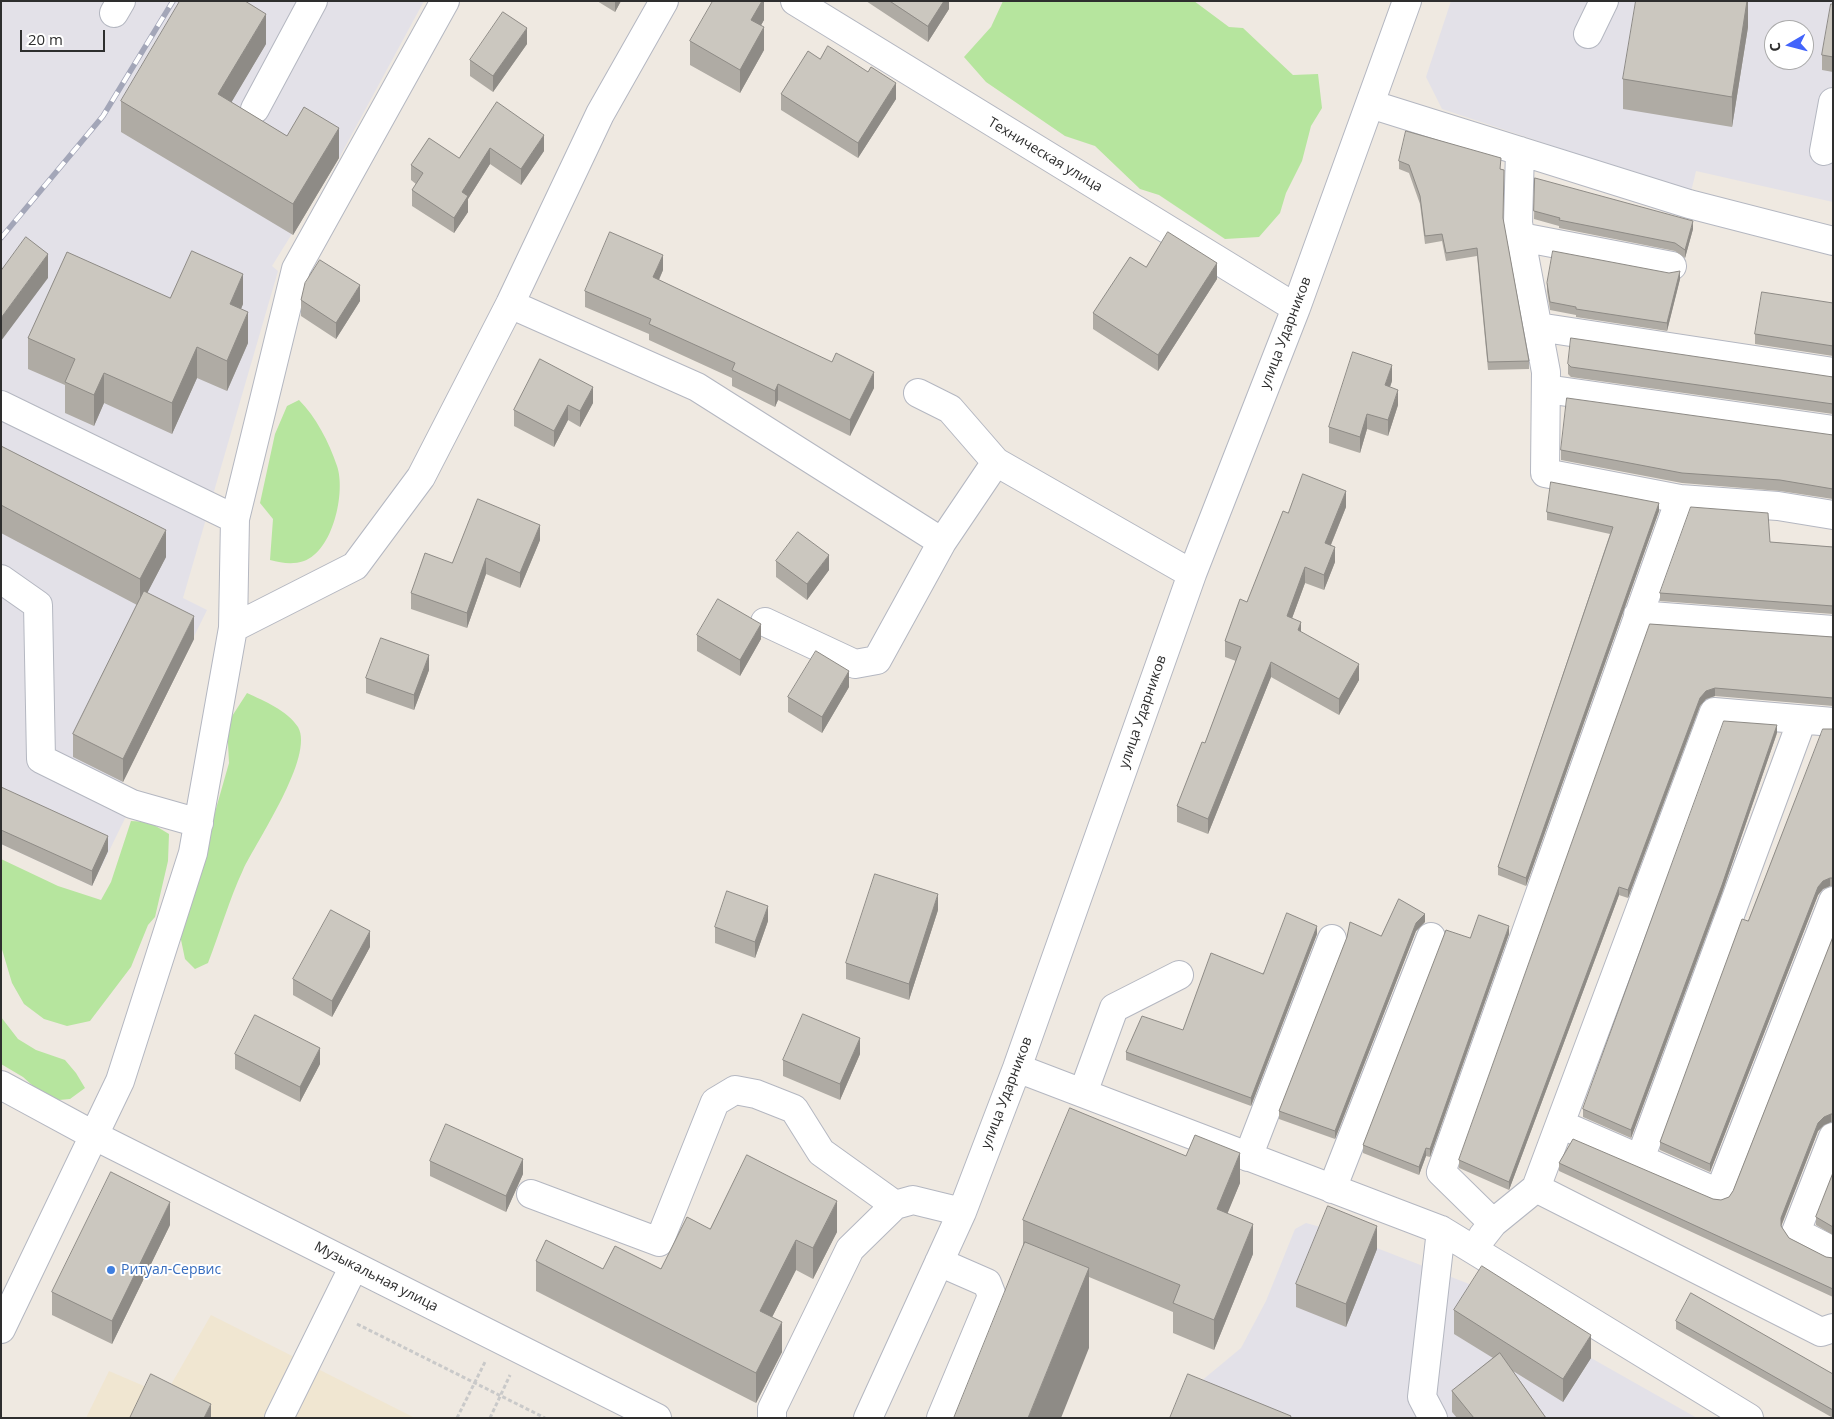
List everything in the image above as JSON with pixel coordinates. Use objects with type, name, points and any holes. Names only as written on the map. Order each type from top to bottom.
[{"type":"street","points":[[255,109],[313,1]]},
{"type":"street","points":[[1,1329],[120,1081],[193,853],[234,628],[235,519],[296,269],[445,1]]},
{"type":"street","points":[[234,628],[355,566],[421,477],[510,304],[600,114],[664,1]]},
{"type":"street","name":"Техническая улица","points":[[795,1],[1296,308]]},
{"type":"street","name":"улица Ударников","points":[[868,1418],[962,1212],[1017,1068],[1192,574],[1296,308],[1407,1]]},
{"type":"street","points":[[1588,34],[1604,1]]},
{"type":"street","points":[[1824,151],[1833,102]]},
{"type":"street","points":[[1370,104],[1689,204],[1833,241]]},
{"type":"street","points":[[1520,151],[1518,214],[1546,372],[1545,473],[1680,499],[1778,506],[1833,515]]},
{"type":"street","points":[[1521,237],[1672,266]]},
{"type":"street","points":[[510,304],[697,387],[942,542]]},
{"type":"street","points":[[1538,327],[1833,372]]},
{"type":"street","points":[[1546,389],[1833,430]]},
{"type":"street","points":[[918,393],[950,409],[996,462],[1192,574]]},
{"type":"street","points":[[1,405],[235,519]]},
{"type":"street","points":[[765,622],[855,664],[877,660],[942,542],[996,462]]},
{"type":"street","points":[[1493,1223],[1441,1172],[1680,499]]},
{"type":"street","points":[[1,579],[38,605],[41,758],[132,804],[199,823]]},
{"type":"street","points":[[1638,615],[1833,630]]},
{"type":"street","points":[[1473,1248],[1493,1223],[1536,1188],[1714,712],[1833,722]]},
{"type":"street","points":[[1640,1159],[1802,720]]},
{"type":"street","points":[[1560,1124],[1719,1193],[1833,901]]},
{"type":"street","points":[[1332,1189],[1431,936]]},
{"type":"street","points":[[1248,1157],[1332,939]]},
{"type":"street","points":[[1083,1093],[1114,1008],[1179,975]]},
{"type":"street","points":[[1017,1068],[1441,1230],[1749,1418]]},
{"type":"street","name":"Музыкальная улица","points":[[1,1085],[95,1136],[657,1418]]},
{"type":"street","points":[[531,1194],[659,1242],[715,1102],[735,1090],[756,1094],[794,1109],[821,1152],[895,1205]]},
{"type":"street","points":[[1833,1137],[1796,1232],[1833,1251]]},
{"type":"street","points":[[1536,1188],[1821,1332],[1833,1328]]},
{"type":"street","points":[[772,1418],[772,1409],[850,1249],[895,1205],[913,1200],[962,1212]]},
{"type":"street","points":[[1433,1418],[1422,1397],[1441,1230]]},
{"type":"street","points":[[939,1262],[987,1283],[992,1296],[941,1418]]},
{"type":"street","points":[[279,1418],[354,1266]]},
{"type":"path","points":[[331,1312],[545,1418]]},
{"type":"path","points":[[457,1418],[497,1338]]},
{"type":"path","points":[[490,1418],[522,1350]]},
{"type":"shaded area","points":[[1,1],[424,1],[339,158],[272,266],[278,271],[183,598],[207,610],[121,785],[132,804],[92,886],[1,844]]},
{"type":"shaded area","points":[[1451,1],[1833,1],[1833,202],[1696,171],[1691,192],[1442,109],[1426,77]]},
{"type":"shaded area","points":[[1306,1223],[1328,1229],[1482,1289],[1591,1358],[1697,1418],[1177,1418],[1188,1392],[1241,1348],[1266,1301],[1295,1229]]},
{"type":"shaded area","points":[[211,1315],[415,1418],[86,1418],[109,1371],[165,1395]]},
{"type":"green space","points":[[1003,1],[1194,1],[1229,27],[1243,28],[1293,75],[1318,74],[1322,108],[1311,126],[1302,161],[1286,193],[1280,213],[1259,237],[1225,239],[1159,195],[1140,189],[1095,146],[1065,136],[986,82],[964,57],[991,27]]},
{"type":"green space","points":[[299,400],[316,422],[330,448],[337,466],[340,490],[335,520],[323,546],[304,561],[287,563],[270,560],[273,519],[260,503],[275,434],[287,406]]},
{"type":"green space","points":[[247,693],[275,707],[288,716],[298,727],[301,740],[298,758],[282,799],[238,881],[208,963],[195,969],[185,959],[180,935],[229,763],[227,724]]},
{"type":"green space","points":[[131,821],[149,822],[169,834],[168,861],[155,917],[148,925],[131,967],[90,1021],[67,1026],[44,1019],[24,1004],[12,983],[1,946],[1,859],[58,886],[101,900],[111,882]]},
{"type":"green space","points":[[1,1017],[18,1039],[36,1050],[65,1060],[85,1088],[70,1099],[59,1100],[43,1095],[23,1077],[1,1064]]},
{"type":"building","points":[[180,1],[245,1],[266,14],[218,94],[287,136],[304,107],[339,128],[293,204],[121,101]]},
{"type":"building","points":[[713,1],[762,1],[751,20],[764,27],[740,70],[690,41]]},
{"type":"building","points":[[890,1],[944,1],[928,26]]},
{"type":"building","points":[[1636,1],[1747,1],[1732,97],[1623,79]]},
{"type":"building","points":[[1831,4],[1833,4],[1833,57],[1822,55]]},
{"type":"building","points":[[503,12],[527,28],[493,76],[470,60]]},
{"type":"building","points":[[828,46],[868,72],[871,67],[896,83],[858,143],[781,94],[808,51],[820,59]]},
{"type":"building","points":[[497,102],[544,135],[521,169],[490,148],[462,192],[468,196],[454,218],[412,190],[423,173],[411,165],[429,138],[459,158]]},
{"type":"building","points":[[1406,131],[1501,158],[1500,169],[1504,170],[1503,218],[1529,361],[1488,362],[1477,248],[1446,253],[1442,234],[1425,236],[1420,196],[1409,165],[1399,161]]},
{"type":"building","points":[[1535,178],[1693,221],[1685,250],[1675,243],[1559,220],[1560,218],[1534,211]]},
{"type":"building","points":[[610,232],[663,255],[653,277],[832,362],[836,353],[874,372],[850,420],[778,384],[775,391],[732,370],[735,363],[649,324],[651,319],[585,291]]},
{"type":"building","points":[[1168,232],[1217,263],[1158,355],[1093,313],[1130,257],[1146,267]]},
{"type":"building","points":[[26,237],[48,254],[1,318],[1,271]]},
{"type":"building","points":[[192,251],[243,274],[230,304],[248,312],[227,361],[197,347],[172,403],[104,373],[94,395],[65,382],[75,359],[28,338],[67,252],[170,298]]},
{"type":"building","points":[[1553,251],[1669,273],[1680,271],[1667,323],[1576,309],[1576,307],[1550,302],[1547,283]]},
{"type":"building","points":[[320,260],[360,285],[336,323],[301,300],[305,283]]},
{"type":"building","points":[[1762,292],[1833,303],[1833,346],[1755,334]]},
{"type":"building","points":[[1571,338],[1833,377],[1833,404],[1571,367],[1568,364]]},
{"type":"building","points":[[1353,352],[1392,365],[1385,385],[1398,390],[1388,420],[1367,414],[1360,437],[1329,427]]},
{"type":"building","points":[[540,359],[593,387],[580,411],[568,405],[554,431],[514,410]]},
{"type":"building","points":[[1567,398],[1833,435],[1833,489],[1780,480],[1682,473],[1561,450]]},
{"type":"building","points":[[1,446],[166,530],[140,579],[1,505]]},
{"type":"building","points":[[1303,474],[1346,491],[1325,543],[1335,547],[1324,575],[1305,567],[1287,616],[1301,622],[1298,630],[1359,664],[1339,699],[1271,662],[1208,819],[1177,806],[1202,742],[1205,743],[1241,647],[1225,641],[1240,599],[1247,602],[1283,511],[1288,513]]},
{"type":"building","points":[[1551,482],[1659,503],[1526,878],[1498,867],[1613,527],[1547,512]]},
{"type":"building","points":[[478,499],[540,525],[520,573],[486,558],[467,613],[411,593],[425,553],[452,563]]},
{"type":"building","points":[[1691,507],[1768,513],[1770,542],[1833,547],[1833,606],[1660,593]]},
{"type":"building","points":[[798,532],[829,555],[807,584],[776,561]]},
{"type":"building","points":[[144,591],[194,616],[123,759],[73,734]]},
{"type":"building","points":[[718,599],[761,624],[740,660],[697,635]]},
{"type":"building","points":[[1650,624],[1833,637],[1833,698],[1715,688],[1706,691],[1700,698],[1628,890],[1619,887],[1509,1182],[1459,1160]]},
{"type":"building","points":[[381,638],[429,655],[414,695],[366,678]]},
{"type":"building","points":[[816,651],[849,671],[822,717],[788,697]]},
{"type":"building","points":[[1724,721],[1777,725],[1722,885],[1631,1130],[1583,1109]]},
{"type":"building","points":[[1823,729],[1833,729],[1833,878],[1823,881],[1818,887],[1710,1164],[1660,1142],[1742,919],[1748,921]]},
{"type":"building","points":[[1,787],[108,836],[92,871],[1,830]]},
{"type":"building","points":[[875,874],[938,894],[909,984],[846,963]]},
{"type":"building","points":[[727,891],[768,906],[755,942],[715,927]]},
{"type":"building","points":[[1399,899],[1425,914],[1416,923],[1335,1131],[1279,1111],[1347,937],[1350,922],[1381,936]]},
{"type":"building","points":[[331,910],[370,931],[332,1001],[293,979]]},
{"type":"building","points":[[1287,913],[1317,926],[1251,1098],[1126,1052],[1142,1016],[1183,1030],[1211,953],[1263,974]]},
{"type":"building","points":[[1479,915],[1509,926],[1430,1149],[1426,1148],[1419,1167],[1363,1145],[1446,930],[1470,938]]},
{"type":"building","points":[[1833,937],[1833,1114],[1824,1117],[1818,1123],[1781,1218],[1781,1226],[1789,1238],[1826,1257],[1833,1258],[1833,1289],[1559,1163],[1573,1139],[1713,1199],[1721,1200],[1729,1197]]},
{"type":"building","points":[[803,1014],[860,1038],[840,1084],[783,1060]]},
{"type":"building","points":[[255,1015],[320,1048],[300,1087],[235,1054]]},
{"type":"building","points":[[1070,1108],[1186,1156],[1195,1135],[1240,1153],[1217,1209],[1253,1224],[1214,1320],[1173,1303],[1180,1285],[1023,1220]]},
{"type":"building","points":[[446,1124],[523,1159],[506,1196],[430,1161]]},
{"type":"building","points":[[747,1155],[837,1201],[813,1248],[796,1240],[760,1311],[782,1322],[756,1373],[536,1261],[546,1240],[603,1269],[615,1246],[661,1269],[687,1217],[710,1229]]},
{"type":"building","name":"Ритуал-Сервис","points":[[111,1172],[170,1202],[112,1321],[52,1292]]},
{"type":"building","points":[[1833,1173],[1833,1227],[1816,1217]]},
{"type":"building","points":[[1328,1206],[1377,1226],[1346,1304],[1296,1284]]},
{"type":"building","points":[[1025,1242],[1089,1268],[1028,1418],[954,1418]]},
{"type":"building","points":[[1482,1266],[1591,1335],[1563,1379],[1454,1310]]},
{"type":"building","points":[[1691,1293],[1833,1374],[1833,1410],[1676,1321]]},
{"type":"building","points":[[1500,1353],[1546,1418],[1474,1418],[1452,1391]]},
{"type":"building","points":[[151,1374],[211,1404],[204,1418],[130,1418]]},
{"type":"building","points":[[1188,1374],[1291,1416],[1290,1418],[1170,1418]]},
{"type":"railway","points":[[1,238],[103,116],[173,1]]},
{"type":"place","name":"Ритуал-Сервис","points":[[111,1270]]}]
